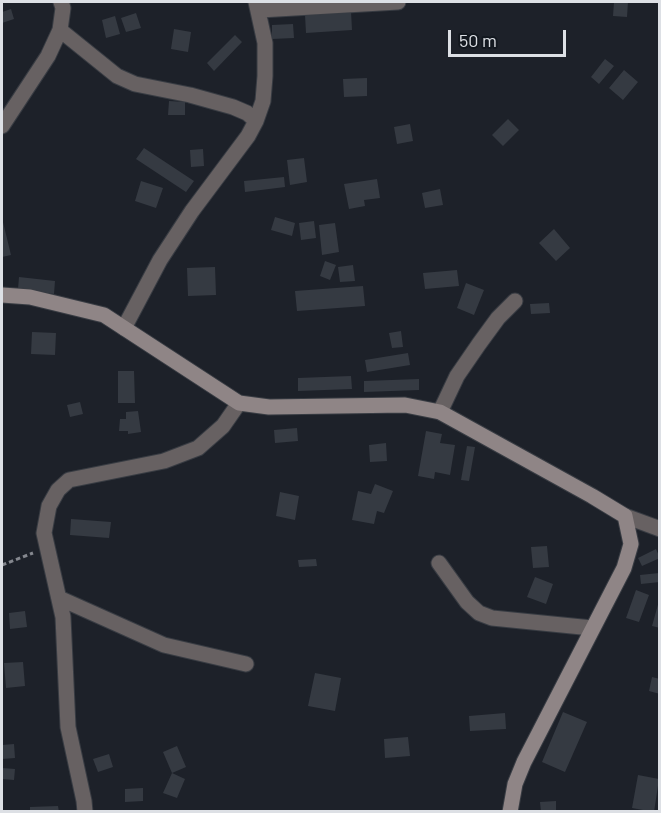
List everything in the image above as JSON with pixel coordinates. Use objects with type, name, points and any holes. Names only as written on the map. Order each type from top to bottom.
[{"type":"street","points":[[2,126],[48,57],[60,30],[63,9],[61,2]]},
{"type":"street","points":[[124,328],[160,260],[192,211],[248,136],[256,121],[263,101],[265,76],[265,43],[258,6],[398,2]]},
{"type":"street","points":[[60,30],[117,76],[135,84],[190,95],[233,107],[256,121]]},
{"type":"street","points":[[2,295],[30,297],[104,315],[239,403],[269,407],[405,405],[440,412],[625,516],[660,529]]},
{"type":"street","points":[[440,412],[457,376],[498,318],[515,301]]},
{"type":"street","points":[[85,812],[68,727],[63,617],[45,533],[49,506],[58,490],[69,480],[165,461],[198,448],[223,426],[239,403]]},
{"type":"street","points":[[510,812],[515,784],[524,762],[624,568],[631,544],[625,516]]},
{"type":"street","points":[[439,563],[467,602],[479,613],[492,618],[592,628]]},
{"type":"street","points":[[59,598],[164,645],[246,664]]},
{"type":"path","points":[[2,565],[47,547]]},
{"type":"building","points":[[614,2],[628,2],[627,17],[613,16]]},
{"type":"building","points":[[11,9],[14,19],[2,23],[2,12]]},
{"type":"building","points":[[351,11],[352,30],[306,33],[305,15]]},
{"type":"building","points":[[136,13],[141,28],[126,32],[121,18]]},
{"type":"building","points":[[115,16],[120,34],[106,38],[102,20]]},
{"type":"building","points":[[293,24],[294,38],[272,39],[272,25]]},
{"type":"building","points":[[174,29],[191,32],[188,52],[171,49]]},
{"type":"building","points":[[235,35],[242,42],[214,71],[207,63]]},
{"type":"building","points":[[605,59],[614,66],[599,84],[591,77]]},
{"type":"building","points":[[624,70],[638,82],[623,100],[609,88]]},
{"type":"building","points":[[367,78],[367,96],[344,97],[343,79]]},
{"type":"building","points":[[169,101],[185,102],[185,115],[168,115]]},
{"type":"building","points":[[508,119],[519,130],[503,146],[492,135]]},
{"type":"building","points":[[410,124],[413,141],[397,144],[394,127]]},
{"type":"building","points":[[144,148],[194,181],[186,192],[136,159]]},
{"type":"building","points":[[203,149],[204,166],[191,167],[190,150]]},
{"type":"building","points":[[304,158],[307,182],[290,185],[287,160]]},
{"type":"building","points":[[284,177],[285,187],[245,192],[244,181]]},
{"type":"building","points":[[377,179],[380,198],[364,200],[365,206],[349,209],[344,184]]},
{"type":"building","points":[[141,181],[163,188],[156,208],[135,201]]},
{"type":"building","points":[[440,189],[443,205],[425,208],[422,193]]},
{"type":"building","points":[[275,217],[295,223],[292,236],[271,230]]},
{"type":"building","points":[[2,218],[11,255],[2,257]]},
{"type":"building","points":[[314,221],[316,238],[301,240],[299,223]]},
{"type":"building","points":[[335,223],[339,252],[322,255],[319,225]]},
{"type":"building","points":[[554,229],[570,248],[556,261],[539,243]]},
{"type":"building","points":[[325,261],[336,265],[330,280],[320,276]]},
{"type":"building","points":[[353,265],[355,281],[340,282],[338,267]]},
{"type":"building","points":[[215,267],[216,295],[188,296],[187,268]]},
{"type":"building","points":[[457,270],[459,286],[425,289],[423,273]]},
{"type":"building","points":[[19,277],[55,281],[54,294],[18,289]]},
{"type":"building","points":[[466,283],[484,290],[474,315],[457,308]]},
{"type":"building","points":[[363,286],[365,306],[297,311],[295,291]]},
{"type":"building","points":[[549,303],[550,313],[531,314],[530,304]]},
{"type":"building","points":[[401,331],[403,347],[392,348],[389,333]]},
{"type":"building","points":[[32,332],[56,333],[55,355],[31,354]]},
{"type":"building","points":[[408,353],[410,365],[367,372],[365,360]]},
{"type":"building","points":[[118,371],[134,371],[135,403],[118,403]]},
{"type":"building","points":[[351,376],[352,389],[298,391],[298,378]]},
{"type":"building","points":[[419,379],[419,390],[364,392],[364,381]]},
{"type":"building","points":[[80,402],[83,414],[70,417],[67,405]]},
{"type":"building","points":[[138,411],[141,432],[128,434],[128,431],[119,431],[120,419],[126,419],[126,412]]},
{"type":"building","points":[[297,428],[298,441],[275,443],[274,430]]},
{"type":"building","points":[[426,431],[442,434],[440,443],[455,445],[450,475],[435,472],[434,479],[418,476]]},
{"type":"building","points":[[386,443],[387,461],[370,462],[369,445]]},
{"type":"building","points":[[467,446],[475,447],[469,481],[461,480]]},
{"type":"building","points":[[375,484],[393,491],[384,513],[377,511],[374,524],[352,520],[358,491],[371,494]]},
{"type":"building","points":[[280,492],[299,496],[295,520],[276,516]]},
{"type":"building","points":[[71,519],[111,522],[109,538],[70,535]]},
{"type":"building","points":[[547,546],[549,567],[533,568],[531,547]]},
{"type":"building","points":[[656,549],[660,558],[642,566],[638,558]]},
{"type":"building","points":[[316,559],[317,566],[299,567],[298,560]]},
{"type":"building","points":[[659,573],[660,582],[641,584],[640,575]]},
{"type":"building","points":[[535,577],[553,584],[546,604],[527,597]]},
{"type":"building","points":[[636,590],[649,595],[639,622],[626,618]]},
{"type":"building","points":[[660,601],[660,628],[652,626]]},
{"type":"building","points":[[25,611],[27,627],[10,629],[9,613]]},
{"type":"building","points":[[23,662],[25,686],[6,688],[4,663]]},
{"type":"building","points":[[315,673],[341,678],[335,711],[308,706]]},
{"type":"building","points":[[652,677],[660,679],[660,694],[649,691]]},
{"type":"building","points":[[563,712],[587,722],[565,772],[542,762]]},
{"type":"building","points":[[505,713],[506,729],[470,731],[469,716]]},
{"type":"building","points":[[408,737],[410,756],[385,758],[384,739]]},
{"type":"building","points":[[14,744],[15,758],[2,759],[2,745]]},
{"type":"building","points":[[177,746],[186,767],[172,773],[163,752]]},
{"type":"building","points":[[109,754],[113,767],[98,772],[93,759]]},
{"type":"building","points":[[2,768],[15,769],[14,780],[2,779]]},
{"type":"building","points":[[172,773],[185,779],[177,798],[163,793]]},
{"type":"building","points":[[638,775],[659,779],[654,812],[632,808]]},
{"type":"building","points":[[143,788],[143,801],[125,802],[125,789]]},
{"type":"building","points":[[556,801],[556,812],[541,812],[540,802]]},
{"type":"building","points":[[58,806],[59,812],[30,812],[30,807]]}]
